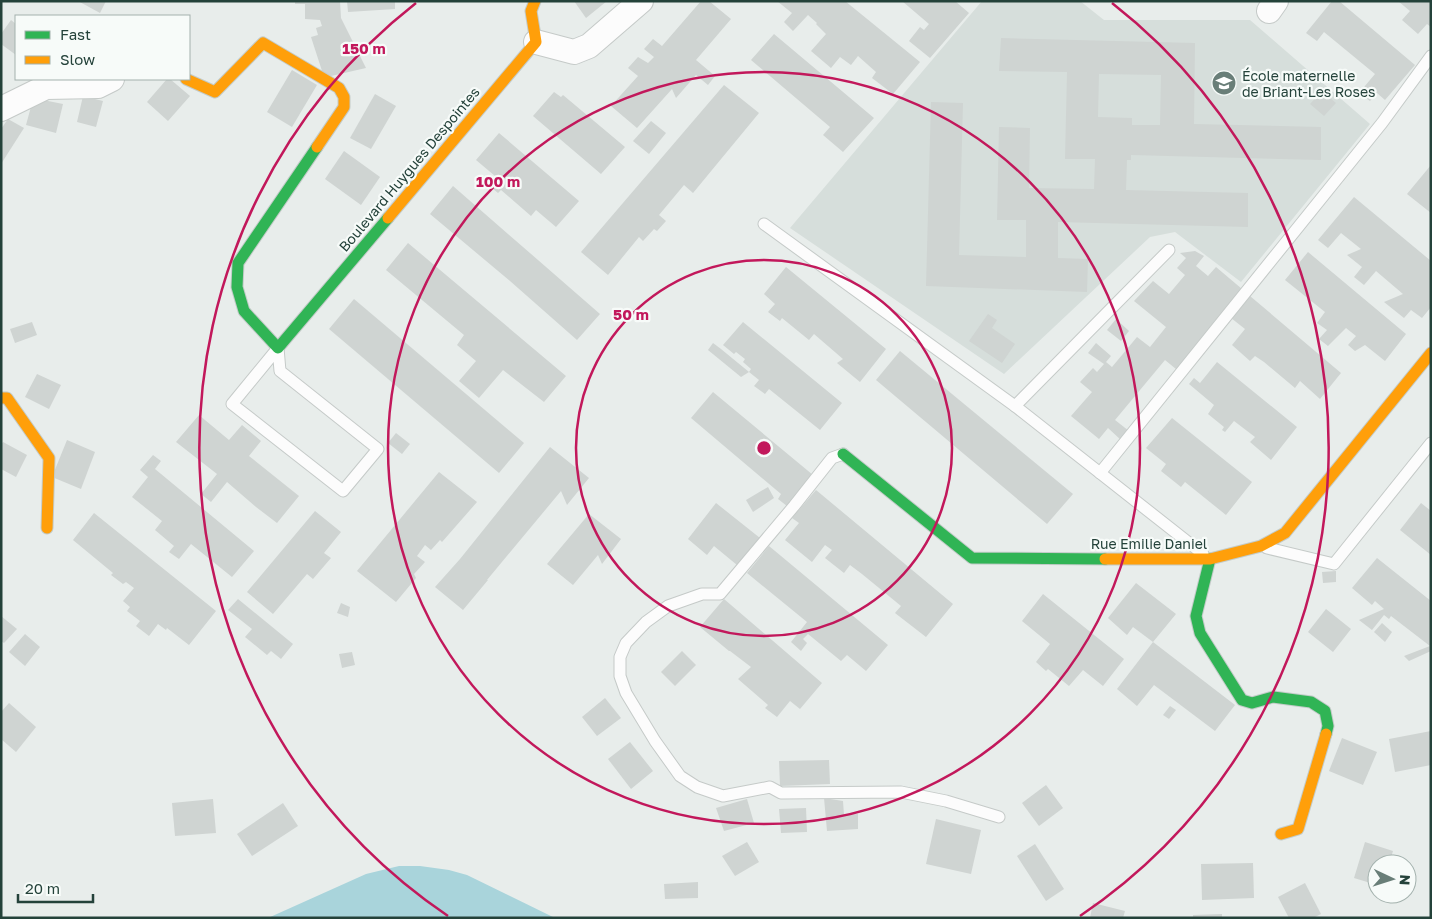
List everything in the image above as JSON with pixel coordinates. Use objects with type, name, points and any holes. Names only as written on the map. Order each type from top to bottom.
[{"type":"street","points":[[536,1],[531,11],[536,42],[574,52],[589,46],[641,1]]},
{"type":"street","name":"Boulevard Huygues Despointes","points":[[278,348],[536,42]]},
{"type":"street","points":[[188,80],[215,92],[263,43],[339,88],[344,97],[344,107],[238,263],[237,287],[244,311],[278,348]]},
{"type":"street","points":[[1,109],[46,87],[98,86],[110,80]]},
{"type":"street","name":"Rue Emilie Daniel","points":[[843,454],[972,558],[1210,559],[1261,546],[1285,532],[1428,362]]},
{"type":"street","points":[[1,398],[7,398],[49,458],[47,528]]},
{"type":"street","points":[[1210,559],[1196,616],[1200,634],[1242,700],[1252,703],[1273,697],[1311,702],[1324,711],[1328,726],[1298,829],[1281,834]]},
{"type":"lane","points":[[1100,473],[1382,122],[1431,56]]},
{"type":"lane","points":[[764,224],[1015,406],[1210,559]]},
{"type":"lane","points":[[1015,406],[1169,250]]},
{"type":"lane","points":[[278,348],[280,371],[378,449],[343,491],[232,404],[278,348]]},
{"type":"lane","points":[[1261,546],[1334,564],[1431,443]]},
{"type":"lane","points":[[843,454],[832,458],[720,594],[702,594],[668,606],[646,622],[626,643],[620,657],[620,676],[626,693],[655,741],[680,776],[697,786],[723,796],[770,787],[780,793],[901,792],[946,801],[998,817]]},
{"type":"shaded area","points":[[982,1],[1080,1],[1104,20],[1250,20],[1370,124],[1241,282],[1175,232],[1150,237],[1004,374],[790,228]]},
{"type":"water","points":[[399,866],[420,866],[449,870],[467,875],[555,918],[268,918],[366,874]]},
{"type":"building","points":[[78,1],[106,1],[100,13]]},
{"type":"building","points":[[295,1],[340,1],[341,18],[366,68],[331,76],[323,74],[311,37],[318,35],[316,28],[322,26],[320,20],[305,19],[305,4],[295,4]]},
{"type":"building","points":[[347,1],[395,1],[395,9],[348,12]]},
{"type":"building","points":[[574,1],[607,1],[586,18]]},
{"type":"building","points":[[701,1],[709,1],[731,19],[696,60],[715,76],[708,85],[696,75],[676,98],[672,89],[637,128],[611,106],[638,76],[628,68],[638,57],[648,63],[654,57],[644,49],[653,39],[662,46]]},
{"type":"building","points":[[777,1],[845,1],[920,62],[893,94],[872,78],[876,72],[858,56],[851,65],[840,57],[831,68],[811,51],[826,34],[808,15],[793,31],[784,22],[792,13]]},
{"type":"building","points":[[902,1],[955,1],[969,13],[930,58],[909,41],[920,27],[924,30],[929,24]]},
{"type":"building","points":[[1332,1],[1339,1],[1415,65],[1385,100],[1377,93],[1370,101],[1359,93],[1375,74],[1324,32],[1317,41],[1306,33]]},
{"type":"building","points":[[1398,1],[1431,1],[1431,27],[1427,24],[1418,34],[1402,20],[1410,11]]},
{"type":"building","points":[[11,20],[15,23],[15,54],[1,44],[1,34]]},
{"type":"building","points":[[774,34],[874,118],[843,152],[823,135],[830,127],[751,60]]},
{"type":"building","points":[[1001,38],[1195,43],[1194,124],[1321,127],[1321,160],[1131,155],[1131,160],[1127,160],[1126,190],[1248,193],[1248,227],[1058,222],[1058,258],[1088,259],[1087,292],[926,286],[931,102],[963,103],[959,255],[1026,257],[1026,220],[997,220],[999,127],[1030,128],[1029,188],[1094,189],[1095,159],[1065,159],[1067,72],[999,71]],"holes":[[[1099,74],[1161,75],[1160,125],[1132,125],[1132,118],[1098,117]]]},
{"type":"building","points":[[292,70],[317,85],[292,127],[267,112]]},
{"type":"building","points":[[166,80],[171,80],[190,96],[168,121],[147,102]]},
{"type":"building","points":[[724,85],[759,113],[693,193],[684,185],[659,215],[666,221],[657,231],[654,229],[643,241],[639,237],[608,275],[581,252]]},
{"type":"building","points":[[1322,91],[1336,103],[1324,116],[1310,104]]},
{"type":"building","points":[[554,92],[561,97],[563,95],[625,147],[601,174],[533,116]]},
{"type":"building","points":[[375,94],[396,106],[371,149],[350,138]]},
{"type":"building","points":[[83,96],[103,101],[96,127],[77,122]]},
{"type":"building","points":[[43,100],[63,104],[56,133],[26,125],[32,103]]},
{"type":"building","points":[[8,119],[24,128],[1,164],[1,129]]},
{"type":"building","points":[[651,121],[666,133],[649,154],[633,141]]},
{"type":"building","points":[[499,133],[579,201],[556,227],[536,210],[531,216],[501,190],[498,193],[488,185],[495,176],[476,160]]},
{"type":"building","points":[[344,151],[380,177],[361,205],[325,179]]},
{"type":"building","points":[[1431,165],[1431,213],[1407,194]]},
{"type":"building","points":[[453,186],[600,314],[577,340],[430,214]]},
{"type":"building","points":[[1354,197],[1431,261],[1431,307],[1422,318],[1411,310],[1404,318],[1384,302],[1403,294],[1376,271],[1364,285],[1354,277],[1362,267],[1347,255],[1361,249],[1341,233],[1328,248],[1318,240]]},
{"type":"building","points":[[408,243],[566,376],[544,402],[503,370],[479,398],[459,381],[476,361],[457,345],[464,335],[386,270]]},
{"type":"building","points":[[1195,251],[1204,256],[1196,266],[1208,276],[1216,267],[1242,289],[1176,369],[1165,360],[1115,420],[1129,431],[1121,440],[1108,428],[1099,439],[1071,416],[1092,392],[1080,382],[1093,368],[1097,372],[1104,364],[1088,353],[1096,343],[1111,356],[1106,362],[1112,367],[1137,337],[1150,347],[1166,327],[1134,301],[1153,281],[1169,294],[1185,275],[1177,268],[1186,258],[1180,253]]},
{"type":"building","points":[[1308,252],[1406,334],[1385,361],[1365,345],[1355,351],[1348,345],[1356,336],[1346,328],[1328,346],[1319,339],[1327,330],[1317,323],[1325,312],[1285,280]]},
{"type":"building","points":[[786,267],[886,349],[860,382],[837,363],[843,359],[814,334],[809,340],[782,318],[780,321],[768,312],[775,304],[764,294]]},
{"type":"building","points":[[1250,296],[1341,373],[1320,399],[1300,381],[1295,388],[1264,362],[1255,356],[1250,361],[1232,345],[1245,329],[1231,318]]},
{"type":"building","points":[[354,299],[524,443],[499,473],[329,329]]},
{"type":"building","points":[[988,314],[997,320],[992,328],[1015,344],[1002,363],[969,341]]},
{"type":"building","points":[[1116,319],[1129,331],[1121,341],[1107,330]]},
{"type":"building","points":[[32,322],[37,335],[15,343],[10,329]]},
{"type":"building","points":[[743,322],[842,403],[820,430],[769,389],[765,394],[754,386],[759,380],[749,372],[751,369],[743,362],[745,359],[736,352],[734,354],[723,345]]},
{"type":"building","points":[[713,343],[749,372],[741,377],[708,350]]},
{"type":"building","points":[[900,351],[1073,494],[1047,524],[876,380]]},
{"type":"building","points":[[1217,362],[1297,427],[1271,460],[1250,442],[1255,437],[1234,421],[1225,432],[1222,430],[1224,427],[1208,414],[1214,405],[1189,384],[1194,378],[1200,383]]},
{"type":"building","points":[[37,374],[61,385],[49,409],[25,397]]},
{"type":"building","points":[[713,392],[813,475],[787,506],[778,499],[781,494],[691,418]]},
{"type":"building","points":[[199,415],[229,440],[242,425],[261,441],[249,456],[299,496],[277,523],[227,482],[211,502],[201,494],[217,474],[176,442]]},
{"type":"building","points":[[1172,418],[1252,482],[1226,515],[1185,482],[1181,487],[1161,471],[1166,464],[1146,448]]},
{"type":"building","points":[[396,433],[410,444],[402,454],[388,443]]},
{"type":"building","points":[[67,440],[95,452],[81,489],[52,477]]},
{"type":"building","points":[[3,442],[27,455],[16,477],[1,469],[1,445]]},
{"type":"building","points":[[550,447],[589,478],[567,505],[561,491],[463,610],[435,587],[460,559]]},
{"type":"building","points":[[153,455],[161,461],[155,469],[254,551],[232,577],[191,544],[179,559],[169,552],[174,546],[155,530],[162,521],[132,497],[148,477],[140,470]]},
{"type":"building","points":[[439,472],[477,502],[442,542],[440,540],[431,550],[425,545],[417,556],[425,562],[414,574],[416,578],[396,602],[357,571]]},
{"type":"building","points":[[768,487],[774,498],[753,512],[746,500]]},
{"type":"building","points":[[816,490],[953,604],[926,637],[895,613],[901,606],[862,574],[850,565],[844,573],[825,558],[832,550],[825,545],[812,562],[785,540],[799,523],[792,518]]},
{"type":"building","points":[[716,503],[760,538],[737,565],[714,546],[707,555],[688,539]]},
{"type":"building","points":[[1421,503],[1431,511],[1431,555],[1400,530]]},
{"type":"building","points":[[315,511],[341,532],[324,553],[331,558],[313,579],[307,574],[273,614],[247,592]]},
{"type":"building","points":[[94,513],[216,611],[189,645],[167,628],[166,630],[158,624],[149,636],[136,626],[140,621],[127,611],[130,607],[123,601],[134,588],[126,582],[123,584],[111,575],[113,573],[73,540]]},
{"type":"building","points":[[589,514],[621,539],[602,564],[598,555],[573,585],[547,564]]},
{"type":"building","points":[[769,546],[888,645],[866,671],[847,655],[841,661],[808,634],[803,639],[807,643],[801,651],[791,642],[807,622],[747,573]]},
{"type":"building","points":[[1377,558],[1431,601],[1431,651],[1409,661],[1404,656],[1430,646],[1391,616],[1389,619],[1384,615],[1372,630],[1359,620],[1384,609],[1375,601],[1372,605],[1352,588]]},
{"type":"building","points":[[1336,571],[1336,582],[1323,583],[1322,572]]},
{"type":"building","points":[[1136,583],[1176,614],[1153,642],[1133,627],[1127,635],[1108,618]]},
{"type":"building","points":[[1043,594],[1124,659],[1103,686],[1083,670],[1069,686],[1036,662],[1050,644],[1022,621]]},
{"type":"building","points":[[238,599],[293,644],[281,659],[271,651],[267,655],[245,637],[252,629],[228,610]]},
{"type":"building","points":[[724,599],[822,683],[800,709],[790,701],[777,717],[765,708],[768,705],[738,679],[751,667],[700,627]]},
{"type":"building","points":[[341,603],[350,607],[348,617],[337,613]]},
{"type":"building","points":[[1326,609],[1351,629],[1333,652],[1308,632]]},
{"type":"building","points":[[1,616],[17,629],[4,643],[1,641]]},
{"type":"building","points":[[1382,623],[1392,632],[1385,642],[1374,632]]},
{"type":"building","points":[[25,634],[40,647],[25,666],[9,652]]},
{"type":"building","points":[[1153,642],[1235,705],[1215,731],[1154,685],[1137,706],[1117,689]]},
{"type":"building","points":[[682,651],[696,665],[675,686],[661,672]]},
{"type":"building","points":[[352,652],[355,665],[342,668],[339,654]]},
{"type":"building","points":[[605,698],[621,718],[597,736],[582,717]]},
{"type":"building","points":[[9,703],[36,727],[16,752],[1,739],[1,712]]},
{"type":"building","points":[[1170,706],[1176,710],[1169,719],[1163,715]]},
{"type":"building","points":[[1431,731],[1431,765],[1395,772],[1389,739]]},
{"type":"building","points":[[1342,738],[1377,752],[1363,785],[1329,771]]},
{"type":"building","points":[[630,742],[653,771],[631,789],[608,759]]},
{"type":"building","points":[[829,760],[830,784],[780,786],[779,761]]},
{"type":"building","points":[[1046,785],[1063,808],[1039,826],[1022,803]]},
{"type":"building","points":[[824,798],[843,801],[844,815],[858,814],[858,829],[827,831]]},
{"type":"building","points":[[213,799],[216,833],[175,836],[172,803]]},
{"type":"building","points":[[747,799],[754,823],[724,831],[716,808]]},
{"type":"building","points":[[283,803],[298,826],[252,856],[237,834]]},
{"type":"building","points":[[806,808],[807,832],[781,833],[779,809]]},
{"type":"building","points":[[936,819],[981,830],[971,874],[926,864]]},
{"type":"building","points":[[747,842],[759,862],[735,876],[722,856]]},
{"type":"building","points":[[1365,842],[1393,851],[1392,854],[1367,854],[1367,882],[1354,878]]},
{"type":"building","points":[[1035,844],[1064,889],[1046,901],[1017,856]]},
{"type":"building","points":[[1253,863],[1254,898],[1202,900],[1201,864]]},
{"type":"building","points":[[698,882],[698,898],[665,899],[664,884]]},
{"type":"building","points":[[1305,883],[1321,914],[1313,918],[1289,918],[1278,897]]},
{"type":"building","points":[[1093,903],[1125,911],[1123,918],[1090,918]]},
{"type":"building","points":[[1222,914],[1222,918],[1193,918],[1193,915]]},
{"type":"traffic: fast","points":[[317,147],[238,263],[237,287],[244,311],[278,348],[388,218]]},
{"type":"traffic: fast","points":[[843,454],[972,558],[1105,559]]},
{"type":"traffic: fast","points":[[1210,559],[1196,616],[1200,633],[1242,700],[1252,703],[1273,697],[1311,702],[1325,711],[1328,726],[1326,734]]},
{"type":"traffic: slow","points":[[388,218],[536,42],[531,11],[535,1]]},
{"type":"traffic: slow","points":[[188,80],[215,92],[263,43],[339,88],[344,97],[344,107],[317,147]]},
{"type":"traffic: slow","points":[[1105,559],[1210,559],[1261,546],[1285,533],[1431,353]]},
{"type":"traffic: slow","points":[[1,398],[7,398],[49,458],[47,528]]},
{"type":"traffic: slow","points":[[1281,834],[1298,829],[1326,734]]},
{"type":"place","name":"École maternelle de Briant-Les Roses","points":[[1224,83]]}]
